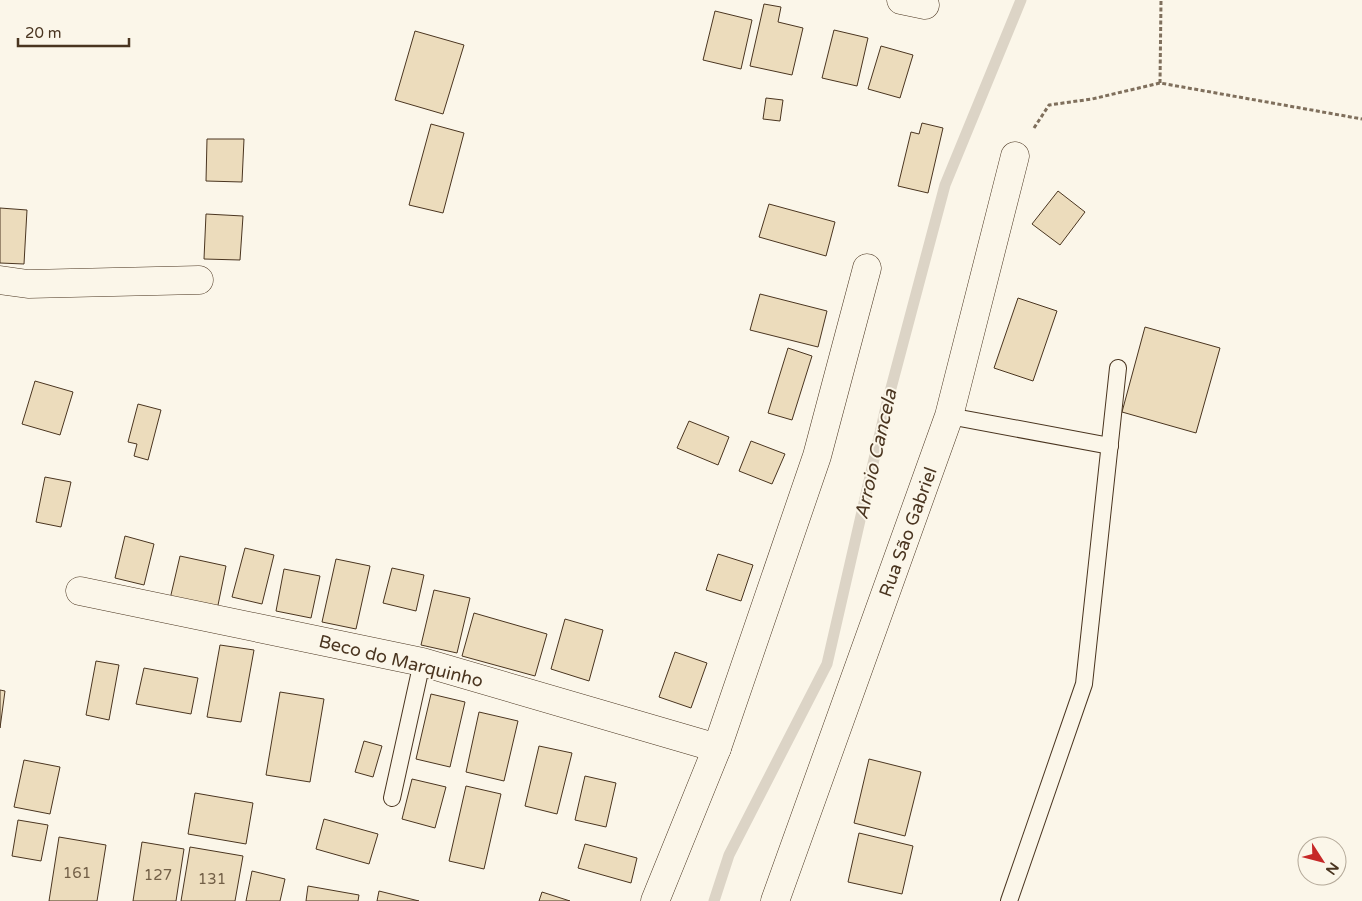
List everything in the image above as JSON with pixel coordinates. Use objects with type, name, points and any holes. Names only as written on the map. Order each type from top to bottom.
[{"type":"street","name":"Rua São Gabriel","points":[[775,901],[949,416],[1015,156]]},
{"type":"street","points":[[655,901],[717,748],[817,456],[867,268]]},
{"type":"street","points":[[0,280],[28,284],[200,280]]},
{"type":"street","name":"Beco do Marquinho","points":[[80,591],[422,662],[717,748]]},
{"type":"lane","points":[[1008,901],[1084,684],[1118,368]]},
{"type":"lane","points":[[949,416],[1110,446]]},
{"type":"lane","points":[[392,798],[422,662]]},
{"type":"path","points":[[1160,83],[1161,0]]},
{"type":"path","points":[[1015,156],[1049,105],[1092,100],[1160,83],[1362,119]]},
{"type":"building","points":[[764,4],[781,7],[778,22],[803,28],[792,75],[750,66]]},
{"type":"building","points":[[715,11],[752,20],[741,69],[703,60]]},
{"type":"building","points":[[834,30],[868,38],[857,86],[822,78]]},
{"type":"building","points":[[415,31],[464,45],[443,114],[395,100]]},
{"type":"building","points":[[881,46],[913,55],[900,98],[868,89]]},
{"type":"building","points":[[766,98],[783,100],[780,121],[763,119]]},
{"type":"building","points":[[922,123],[943,128],[928,193],[898,186],[911,132],[919,134]]},
{"type":"building","points":[[431,124],[464,133],[443,213],[409,205]]},
{"type":"building","points":[[207,139],[244,139],[242,182],[206,181]]},
{"type":"building","points":[[1058,191],[1085,212],[1060,245],[1032,224]]},
{"type":"building","points":[[769,204],[835,222],[826,256],[759,237]]},
{"type":"building","points":[[0,208],[27,210],[24,264],[0,263]]},
{"type":"building","points":[[206,214],[243,216],[240,260],[204,259]]},
{"type":"building","points":[[760,294],[827,311],[818,347],[750,330]]},
{"type":"building","points":[[1018,298],[1057,311],[1033,381],[994,368]]},
{"type":"building","points":[[1145,327],[1220,348],[1196,433],[1122,412]]},
{"type":"building","points":[[788,348],[812,356],[792,420],[768,413]]},
{"type":"building","points":[[35,381],[73,392],[60,435],[22,424]]},
{"type":"building","points":[[138,404],[161,410],[148,460],[134,456],[137,444],[128,442]]},
{"type":"building","points":[[689,421],[729,437],[718,465],[677,448]]},
{"type":"building","points":[[751,441],[785,454],[772,484],[739,471]]},
{"type":"building","points":[[45,477],[71,482],[61,527],[36,522]]},
{"type":"building","points":[[125,536],[154,544],[144,585],[115,578]]},
{"type":"building","points":[[245,548],[274,555],[262,604],[232,597]]},
{"type":"building","points":[[718,554],[753,565],[741,601],[706,590]]},
{"type":"building","points":[[180,556],[226,566],[217,610],[170,599]]},
{"type":"building","points":[[336,559],[370,566],[356,629],[322,622]]},
{"type":"building","points":[[392,568],[424,575],[416,611],[383,603]]},
{"type":"building","points":[[284,569],[320,576],[311,618],[276,611]]},
{"type":"building","points":[[434,590],[470,598],[457,653],[421,645]]},
{"type":"building","points":[[474,613],[547,634],[535,676],[462,656]]},
{"type":"building","points":[[565,619],[603,630],[589,681],[551,669]]},
{"type":"building","points":[[220,645],[254,650],[241,722],[207,717]]},
{"type":"building","points":[[675,652],[707,663],[691,708],[659,697]]},
{"type":"building","points":[[96,661],[119,665],[109,720],[86,715]]},
{"type":"building","points":[[144,668],[198,678],[191,714],[136,704]]},
{"type":"building","points":[[0,690],[5,691],[0,728]]},
{"type":"building","points":[[280,692],[324,699],[310,782],[266,775]]},
{"type":"building","points":[[431,694],[465,702],[450,767],[416,759]]},
{"type":"building","points":[[479,712],[518,721],[504,781],[466,772]]},
{"type":"building","points":[[364,741],[382,746],[373,777],[355,772]]},
{"type":"building","points":[[539,746],[572,753],[557,814],[525,806]]},
{"type":"building","points":[[869,759],[921,772],[905,836],[854,823]]},
{"type":"building","points":[[24,760],[60,767],[50,814],[14,807]]},
{"type":"building","points":[[585,776],[616,783],[606,827],[575,820]]},
{"type":"building","points":[[412,779],[446,787],[435,828],[402,819]]},
{"type":"building","points":[[466,786],[501,794],[484,869],[449,861]]},
{"type":"building","points":[[195,793],[253,803],[246,844],[188,834]]},
{"type":"building","points":[[324,819],[378,834],[369,864],[316,849]]},
{"type":"building","points":[[18,820],[48,825],[41,861],[12,856]]},
{"type":"building","points":[[859,833],[913,846],[902,894],[848,882]]},
{"type":"building","points":[[59,837],[106,845],[97,901],[49,901]]},
{"type":"building","points":[[142,842],[184,849],[176,901],[133,901]]},
{"type":"building","points":[[585,844],[637,858],[631,883],[578,868]]},
{"type":"building","points":[[190,847],[243,856],[235,901],[181,901]]},
{"type":"building","points":[[252,871],[285,879],[280,901],[246,901]]},
{"type":"building","points":[[308,886],[359,895],[358,901],[306,901]]},
{"type":"building","points":[[379,891],[419,901],[377,901]]},
{"type":"building","points":[[542,892],[570,901],[539,901]]},
{"type":"waterway","name":"Arroio Cancela","points":[[714,901],[729,855],[827,664],[886,407],[945,185],[1021,0]]}]
